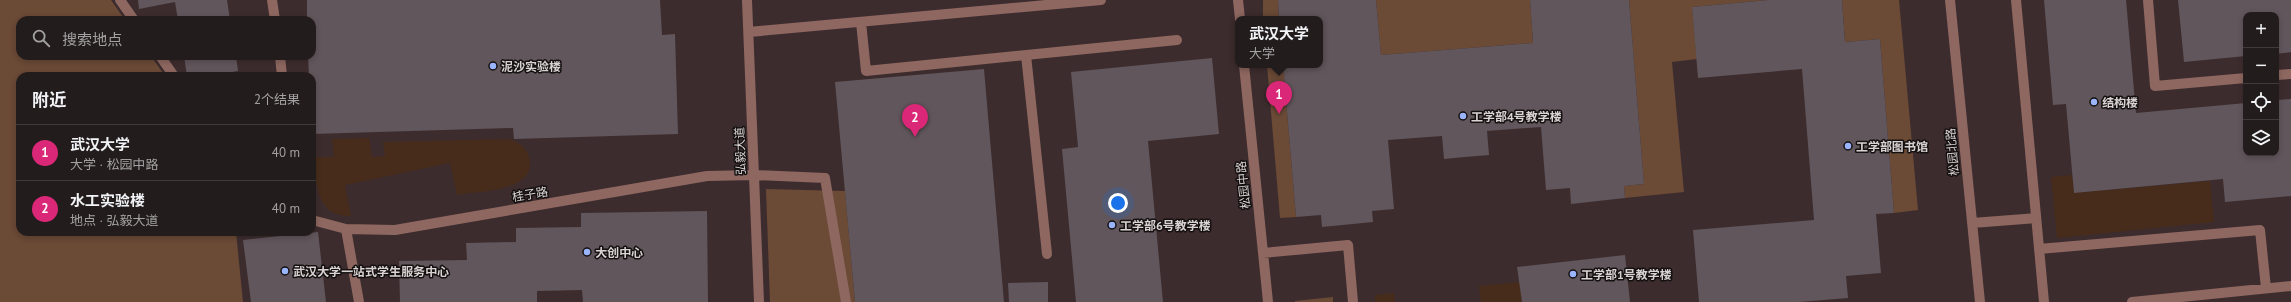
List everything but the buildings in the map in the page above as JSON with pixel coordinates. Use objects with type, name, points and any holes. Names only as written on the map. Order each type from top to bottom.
[{"type":"street","points":[[120,0],[131,16]]},
{"type":"street","points":[[272,0],[274,16]]},
{"type":"street","name":"弘毅大道","points":[[747,0],[759,302]]},
{"type":"street","points":[[749,32],[1102,0]]},
{"type":"street","points":[[1238,0],[1240,16]]},
{"type":"street","name":"松园北路","points":[[1950,0],[1980,302]]},
{"type":"street","points":[[2016,0],[2044,302]]},
{"type":"street","points":[[2148,0],[2155,86],[2243,78]]},
{"type":"street","points":[[861,22],[866,70],[1177,40]]},
{"type":"street","points":[[1026,55],[1047,254]]},
{"type":"street","points":[[163,60],[171,72]]},
{"type":"street","points":[[280,60],[282,72]]},
{"type":"street","name":"松园中路","points":[[1244,68],[1268,302]]},
{"type":"street","points":[[2279,75],[2291,74]]},
{"type":"street","name":"桂子路","points":[[316,221],[346,230],[395,230],[707,176],[754,175],[825,178],[846,302]]},
{"type":"street","points":[[1972,223],[2036,218]]},
{"type":"street","points":[[346,230],[359,302]]},
{"type":"street","points":[[2039,249],[2260,230],[2266,288]]},
{"type":"street","points":[[1263,253],[1348,245],[1353,302]]},
{"type":"street","points":[[2132,302],[2291,286]]},
{"type":"shaded area","points":[[0,0],[2291,0],[2291,302],[0,302]]},
{"type":"shaded area","points":[[0,0],[111,0],[122,16],[16,16],[16,60],[154,60],[162,72],[16,72],[16,236],[236,236],[243,302],[0,302]]},
{"type":"shaded area","points":[[1263,0],[1278,0],[1279,16],[1263,16]]},
{"type":"shaded area","points":[[1376,0],[1530,0],[1533,43],[1381,55]]},
{"type":"shaded area","points":[[1629,0],[1768,0],[1692,7],[1697,59],[1672,62],[1684,192],[1625,198],[1624,186],[1644,184]]},
{"type":"shaded area","points":[[1842,0],[1899,0],[1918,210],[1894,213],[1880,39],[1845,42]]},
{"type":"shaded area","points":[[1267,68],[1283,68],[1296,217],[1280,218]]},
{"type":"shaded area","points":[[369,138],[372,157],[385,156],[383,142],[509,139],[519,143],[526,150],[529,157],[530,169],[525,177],[505,188],[457,195],[450,163],[345,185],[351,216],[339,215],[324,205],[316,182],[316,157],[334,157],[332,139]]},
{"type":"shaded area","points":[[2072,175],[2074,193],[2210,181],[2214,222],[2057,238],[2051,177]]},
{"type":"shaded area","points":[[766,189],[845,191],[855,302],[770,302]]},
{"type":"shaded area","points":[[1520,282],[1522,302],[1481,302],[1479,286]]},
{"type":"shaded area","points":[[1394,293],[1395,302],[1375,302],[1375,295]]},
{"type":"shaded area","points":[[1333,297],[1333,302],[1295,302],[1295,301]]},
{"type":"place","name":"泥沙实验楼","points":[[493,66]]},
{"type":"place","name":"结构楼","points":[[2094,102]]},
{"type":"place","name":"武汉大学","points":[[1279,114]]},
{"type":"place","name":"工学部4号教学楼","points":[[1463,116]]},
{"type":"place","name":"水工实验楼","points":[[915,137]]},
{"type":"place","name":"工学部图书馆","points":[[1848,146]]},
{"type":"place","name":"工学部6号教学楼","points":[[1112,225]]},
{"type":"place","name":"大创中心","points":[[587,252]]},
{"type":"place","name":"武汉大学一站式学生服务中心","points":[[285,271]]},
{"type":"place","name":"工学部1号教学楼","points":[[1573,274]]}]
